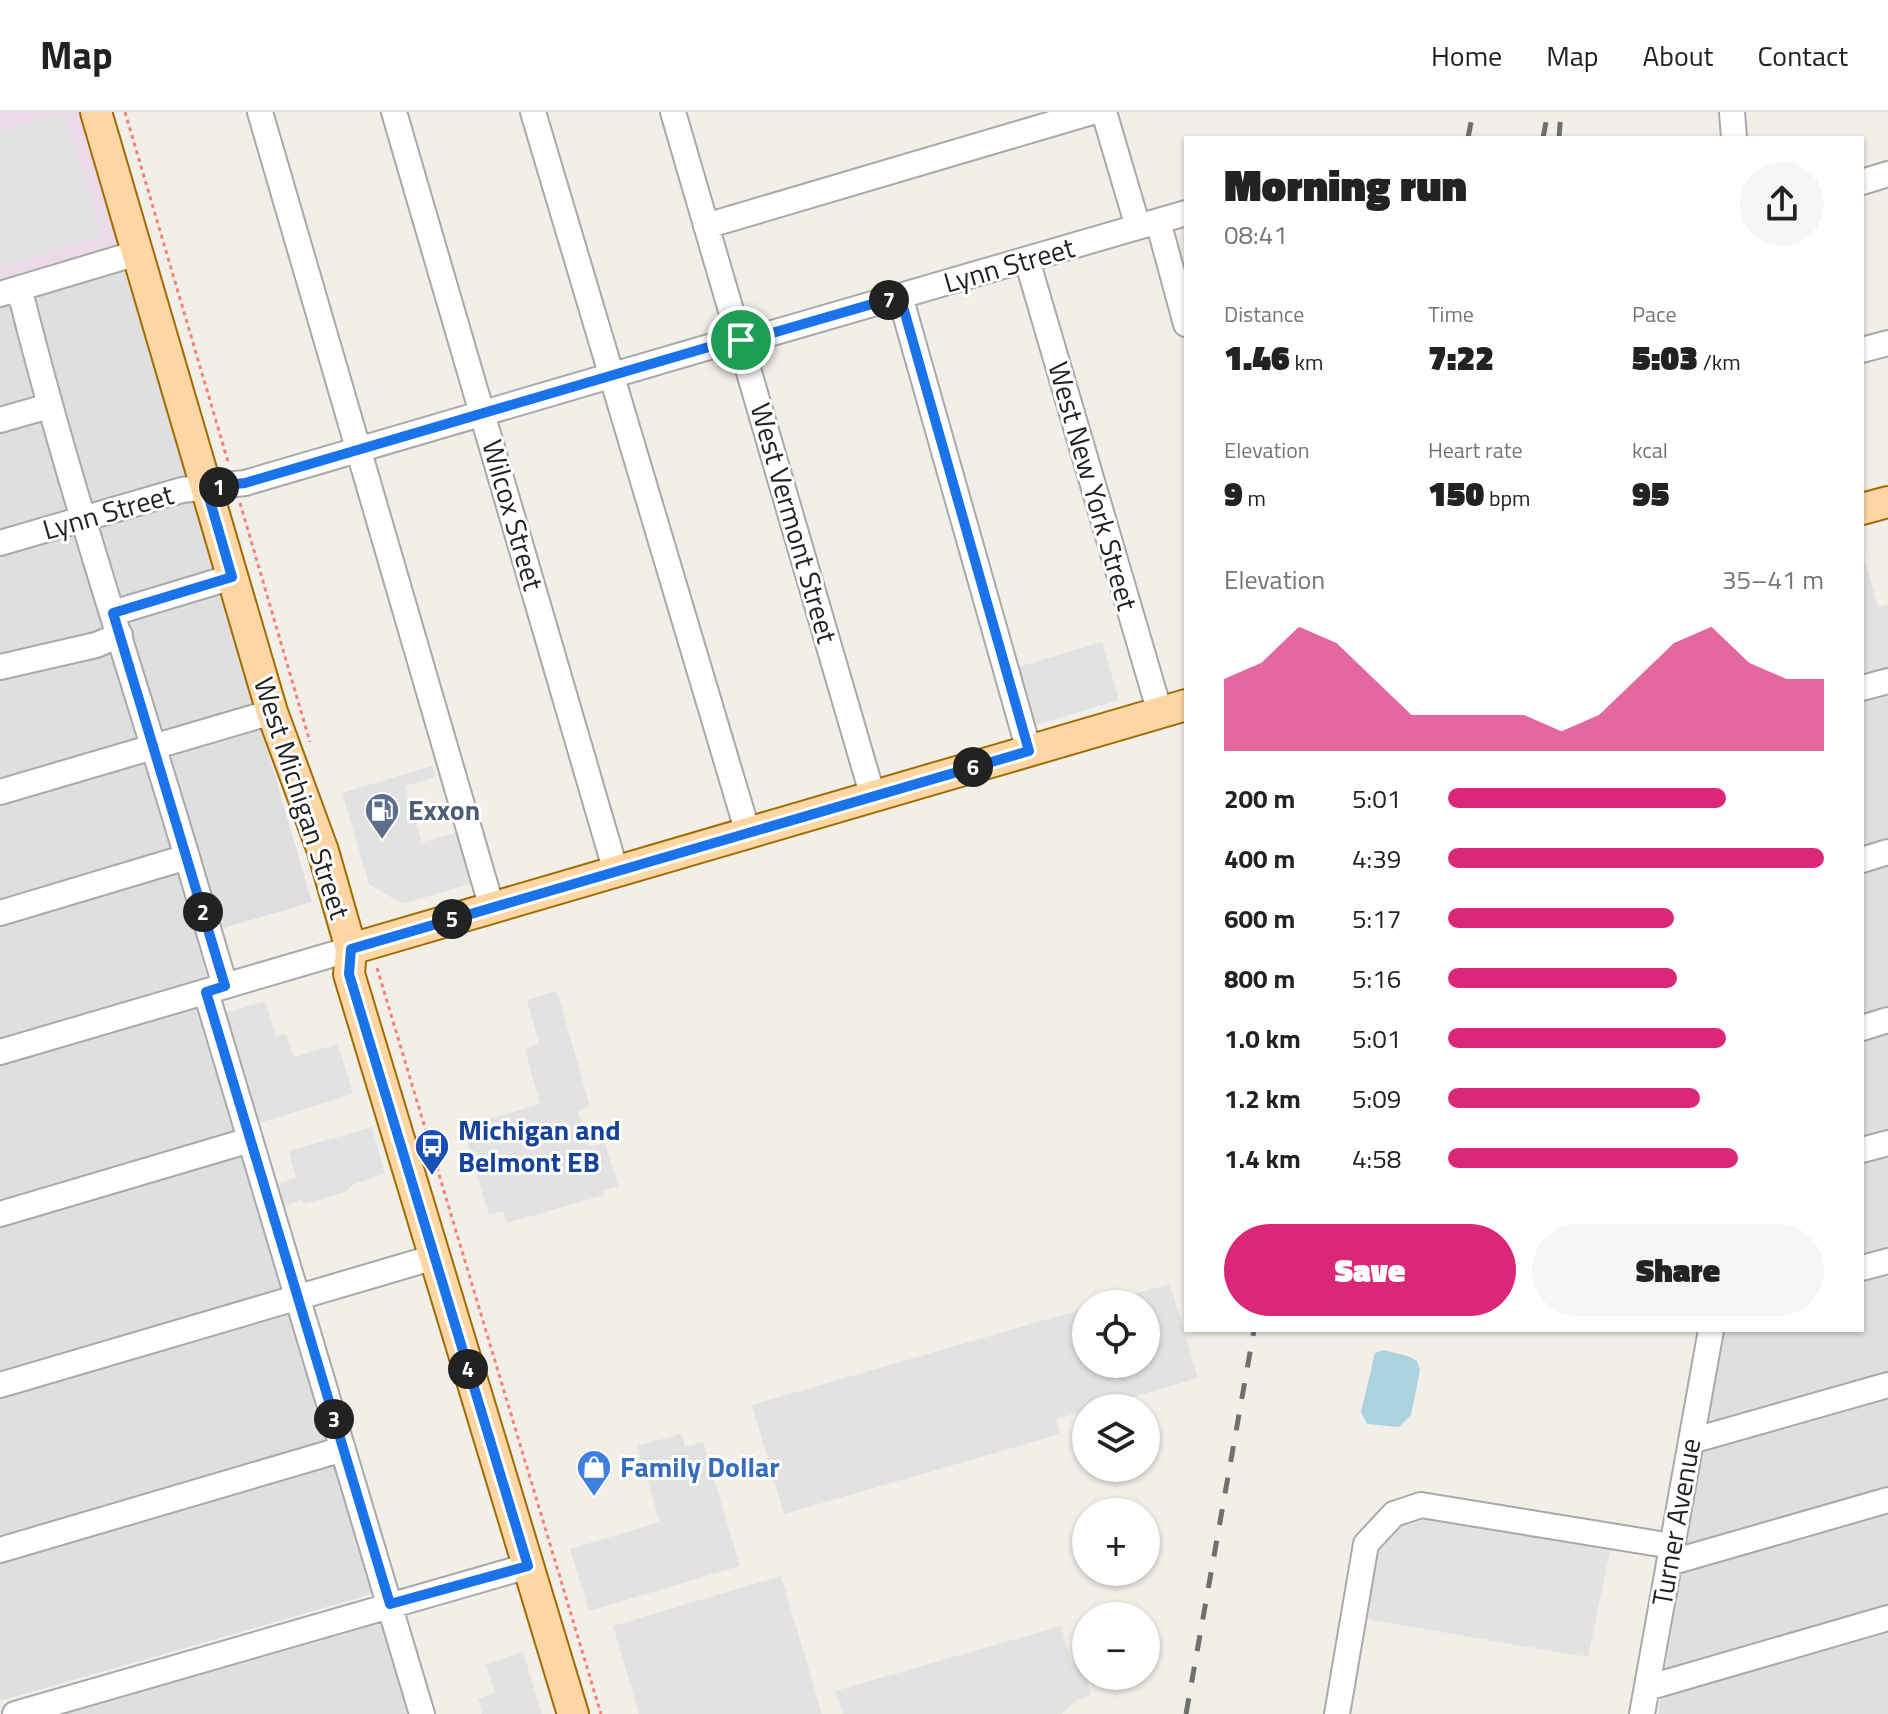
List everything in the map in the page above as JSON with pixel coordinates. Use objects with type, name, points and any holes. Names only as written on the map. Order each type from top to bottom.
[{"type":"main road","name":"West Michigan Street","points":[[96,112],[272,712],[323,851],[351,949],[349,974],[573,1714]]},
{"type":"main road","points":[[1864,508],[1888,502]]},
{"type":"main road","points":[[351,949],[1029,751],[1178,712]]},
{"type":"street","points":[[260,112],[492,908]]},
{"type":"street","name":"Wilcox Street","points":[[394,112],[616,872]]},
{"type":"street","points":[[533,112],[748,833]]},
{"type":"street","name":"West Vermont Street","points":[[673,112],[873,797]]},
{"type":"street","points":[[706,226],[1092,112]]},
{"type":"street","points":[[1104,112],[1184,319]]},
{"type":"street","points":[[1732,112],[1734,136]]},
{"type":"street","points":[[1864,181],[1888,174]]},
{"type":"street","name":"Lynn Street","points":[[0,543],[182,490],[245,483],[1184,214]]},
{"type":"street","points":[[8,291],[137,253]]},
{"type":"street","name":"West New York Street","points":[[1027,260],[1178,712]]},
{"type":"street","points":[[8,291],[23,303],[49,406],[187,857],[250,1140],[422,1714]]},
{"type":"street","points":[[900,296],[1029,751]]},
{"type":"street","points":[[1864,349],[1888,343]]},
{"type":"street","points":[[0,420],[49,406]]},
{"type":"street","points":[[0,667],[96,645],[117,624],[232,577]]},
{"type":"street","points":[[1864,687],[1888,681]]},
{"type":"street","points":[[0,792],[272,712]]},
{"type":"street","points":[[1864,859],[1888,852]]},
{"type":"street","points":[[0,913],[187,857]]},
{"type":"street","points":[[0,1052],[351,949]]},
{"type":"street","points":[[1864,1027],[1888,1020]]},
{"type":"street","points":[[0,1214],[250,1140]]},
{"type":"street","points":[[1864,1149],[1888,1143]]},
{"type":"street","points":[[1,1380],[435,1257]]},
{"type":"street","points":[[1864,1267],[1888,1261]]},
{"type":"street","name":"Turner Avenue","points":[[1642,1714],[1711,1332]]},
{"type":"street","points":[[1691,1441],[1888,1385]]},
{"type":"street","points":[[0,1550],[343,1449]]},
{"type":"street","points":[[1337,1714],[1366,1544],[1394,1514],[1421,1505],[1671,1555],[1888,1500]]},
{"type":"street","points":[[15,1714],[528,1566]]},
{"type":"street","points":[[1647,1688],[1888,1618]]},
{"type":"path","points":[[125,112],[230,468]]},
{"type":"path","points":[[240,503],[312,746]]},
{"type":"path","points":[[377,966],[601,1714]]},
{"type":"shaded area","points":[[0,112],[80,112],[119,248],[0,283]]},
{"type":"shaded area","points":[[63,113],[102,236],[0,267],[0,132]]},
{"type":"shaded area","points":[[126,270],[312,902],[197,936],[393,1588],[0,1701],[0,305]]},
{"type":"shaded area","points":[[1864,557],[1878,607],[1888,604],[1888,674],[1864,680]]},
{"type":"shaded area","points":[[1102,642],[1119,700],[1032,726],[1015,668]]},
{"type":"shaded area","points":[[1888,687],[1888,1714],[1658,1714],[1720,1332],[1864,1332],[1864,693]]},
{"type":"shaded area","points":[[432,766],[435,777],[405,786],[422,842],[458,832],[473,883],[402,904],[369,884],[342,793]]},
{"type":"shaded area","points":[[557,991],[590,1106],[578,1111],[588,1147],[605,1143],[618,1186],[603,1190],[604,1195],[507,1223],[503,1211],[489,1215],[467,1142],[484,1137],[480,1122],[540,1104],[525,1049],[539,1044],[527,1000]]},
{"type":"shaded area","points":[[265,1001],[276,1036],[286,1034],[294,1057],[338,1044],[353,1094],[253,1125],[220,1015]]},
{"type":"shaded area","points":[[372,1127],[385,1174],[354,1184],[345,1192],[272,1209],[266,1187],[296,1178],[289,1151]]},
{"type":"shaded area","points":[[1170,1284],[1198,1378],[1143,1394],[1072,1394],[1072,1414],[1056,1419],[1060,1434],[784,1514],[752,1405],[1072,1312],[1072,1378],[1160,1378],[1160,1290],[1149,1290]]},
{"type":"shaded area","points":[[681,1434],[685,1447],[703,1442],[740,1566],[589,1611],[570,1549],[660,1522],[637,1446]]},
{"type":"shaded area","points":[[1421,1505],[1611,1547],[1588,1657],[1371,1620],[1363,1613],[1377,1541]]},
{"type":"shaded area","points":[[781,1576],[822,1714],[639,1714],[613,1626]]},
{"type":"shaded area","points":[[388,1618],[415,1714],[59,1714]]},
{"type":"shaded area","points":[[1061,1626],[1072,1663],[1072,1690],[1090,1690],[1091,1695],[1075,1701],[1062,1714],[843,1714],[835,1691]]},
{"type":"shaded area","points":[[523,1652],[542,1714],[482,1714],[478,1699],[495,1693],[486,1664]]},
{"type":"water","points":[[1384,1350],[1410,1357],[1417,1361],[1420,1370],[1411,1415],[1399,1427],[1367,1424],[1361,1412],[1375,1353]]},
{"type":"railway","points":[[1468,136],[1473,112]]},
{"type":"railway","points":[[1543,136],[1548,112]]},
{"type":"railway","points":[[1559,136],[1561,112]]},
{"type":"railway","points":[[1186,1714],[1254,1332]]},
{"type":"place","name":"Exxon","points":[[382,841]]},
{"type":"place","name":"Michigan and Belmont EB","points":[[432,1177]]},
{"type":"place","name":"Family Dollar","points":[[594,1498]]},
{"type":"route","points":[[900,296],[1029,751],[351,949],[349,974],[528,1566],[390,1604],[206,992],[225,986],[113,613],[232,577],[206,487],[245,483],[741,340],[900,296]]}]
